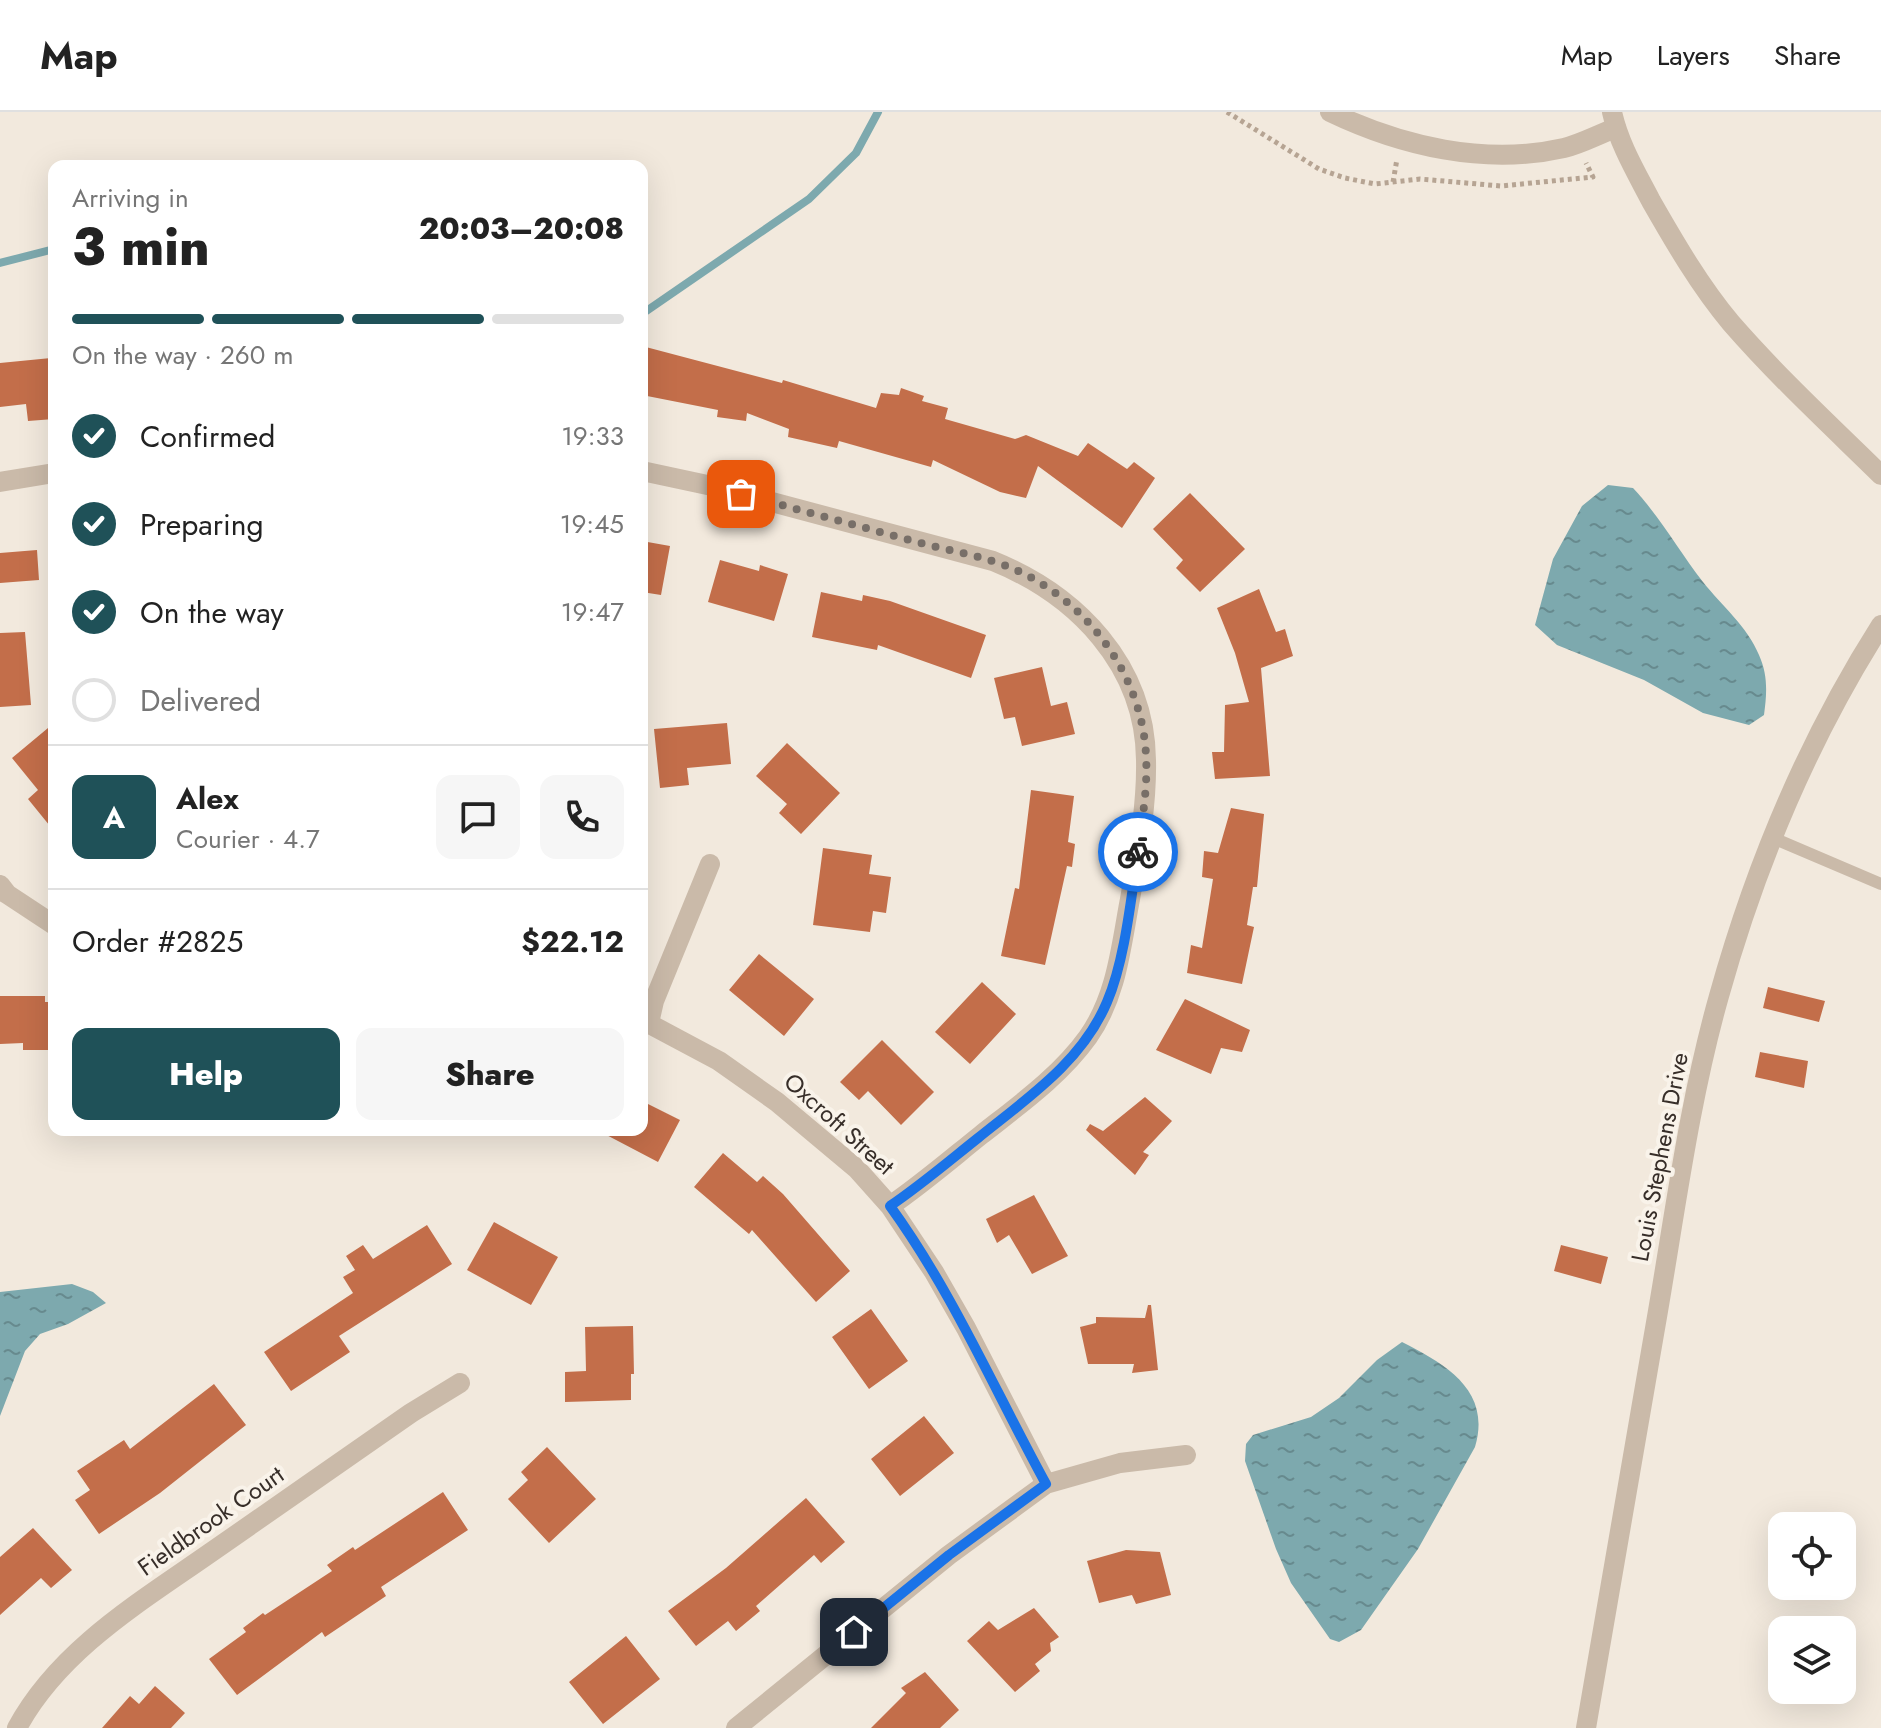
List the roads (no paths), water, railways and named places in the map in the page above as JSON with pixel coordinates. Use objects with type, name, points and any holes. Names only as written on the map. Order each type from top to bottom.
[{"type":"street","points":[[1330,112],[1400,140],[1478,154],[1564,148],[1614,120],[1631,165],[1690,268],[1768,364],[1881,475]]},
{"type":"street","points":[[648,472],[712,486],[993,561],[1018,571],[1046,586],[1073,607],[1103,639],[1128,682],[1140,714],[1146,758],[1142,823],[1116,978],[1106,1005],[1090,1035],[1068,1063],[1026,1100],[890,1206]]},
{"type":"street","points":[[0,482],[48,474]]},
{"type":"street","name":"Louis Stephens Drive","points":[[1586,1728],[1699,1081],[1718,997],[1741,923],[1773,838],[1827,722],[1881,625]]},
{"type":"street","points":[[648,1017],[710,864]]},
{"type":"street","points":[[2,893],[48,921]]},
{"type":"street","name":"Oxcroft Street","points":[[648,1023],[719,1061],[777,1102],[857,1169],[890,1206],[934,1272],[966,1328],[1046,1484]]},
{"type":"street","name":"Fieldbrook Court","points":[[17,1728],[36,1700],[76,1654],[125,1613],[411,1413],[460,1383]]},
{"type":"street","points":[[736,1728],[949,1555],[1046,1484],[1120,1463],[1186,1455]]},
{"type":"lane","points":[[1773,838],[1881,884]]},
{"type":"water","points":[[1608,485],[1633,488],[1754,645],[1764,670],[1766,699],[1764,715],[1749,725],[1703,713],[1644,680],[1557,645],[1535,625],[1553,559],[1582,506]]},
{"type":"water","points":[[72,1284],[93,1292],[106,1303],[68,1324],[40,1334],[25,1351],[0,1416],[0,1292]]},
{"type":"water","points":[[1402,1342],[1448,1370],[1471,1395],[1479,1427],[1475,1447],[1418,1549],[1361,1630],[1339,1642],[1330,1639],[1291,1583],[1245,1461],[1246,1444],[1253,1435],[1311,1417],[1339,1398],[1377,1360]]},
{"type":"waterway","points":[[648,310],[809,199],[856,153],[878,112]]},
{"type":"waterway","points":[[0,263],[48,251]]}]
